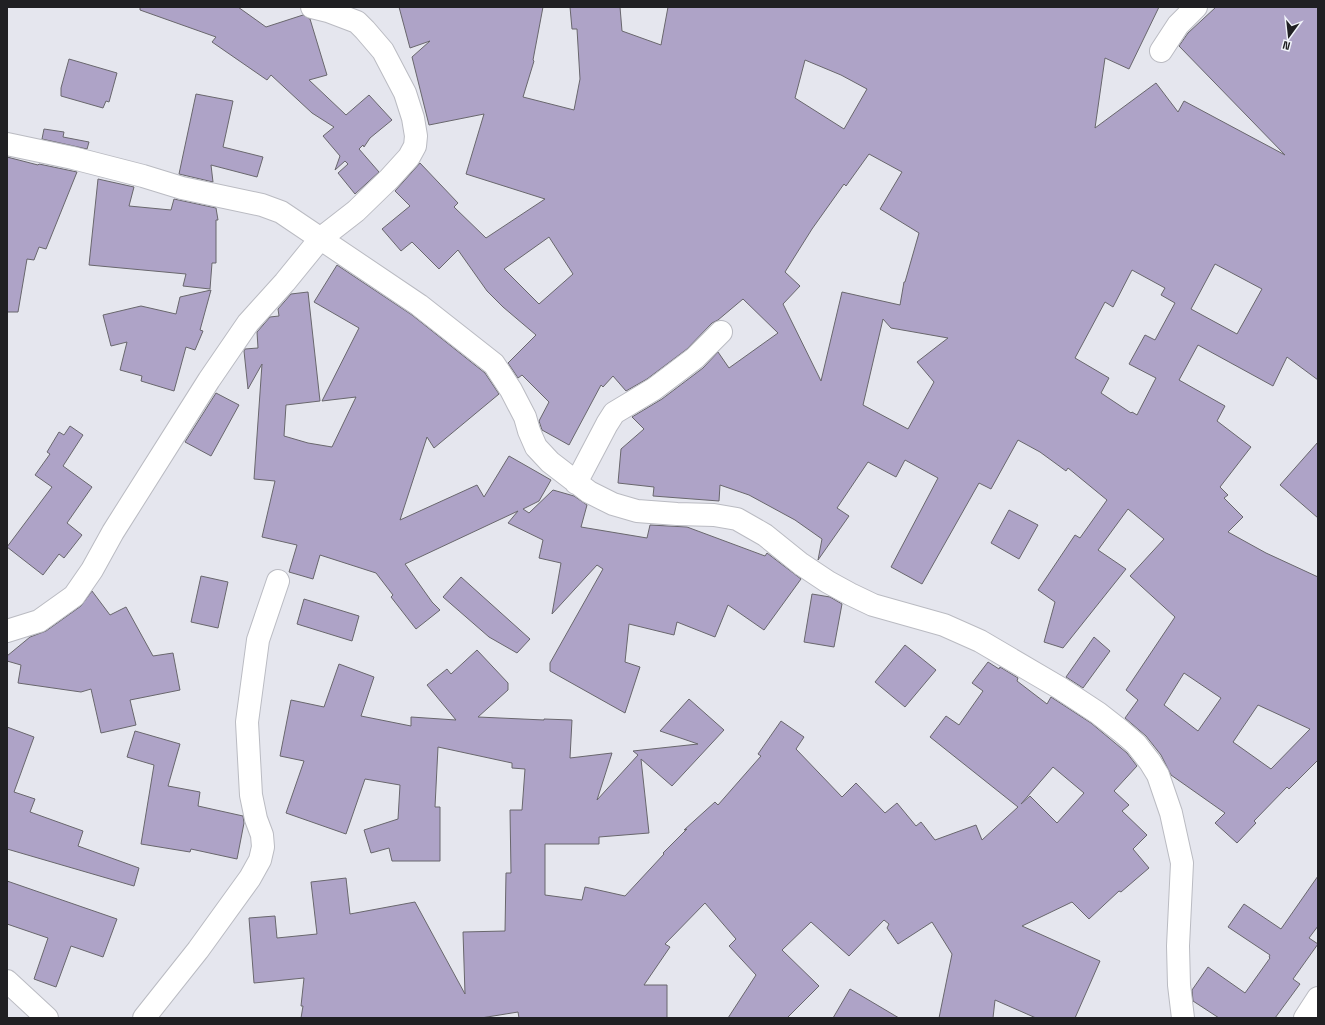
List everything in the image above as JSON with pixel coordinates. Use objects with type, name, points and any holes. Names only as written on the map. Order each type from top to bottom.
[{"type":"street","points":[[7,631],[39,621],[74,596],[92,570],[113,532],[209,380],[248,323],[285,282],[320,239],[356,211],[400,167],[415,146],[416,136],[413,118],[405,93],[383,51],[357,22],[328,11],[312,7]]},
{"type":"street","points":[[1161,51],[1178,25],[1196,7]]},
{"type":"street","points":[[7,144],[73,158],[143,176],[182,188],[262,205],[281,212],[419,305],[494,364],[511,390],[525,417],[536,447],[550,462],[589,492],[613,504],[637,511],[714,515],[737,519],[765,535],[801,564],[828,582],[850,594],[873,605],[944,625],[980,641],[1060,688],[1098,713],[1122,731],[1136,744],[1150,762],[1158,774],[1171,813],[1182,863],[1178,946],[1179,985],[1183,1018]]},
{"type":"street","points":[[576,483],[614,413],[654,389],[695,358],[721,332]]},
{"type":"street","points":[[144,1018],[198,950],[250,878],[260,860],[263,847],[262,835],[256,819],[251,795],[248,722],[258,640],[278,581]]},
{"type":"street","points":[[7,981],[47,1018]]},
{"type":"street","points":[[1305,1018],[1318,998]]},
{"type":"building","points":[[140,7],[238,7],[266,27],[303,15],[310,19],[327,75],[309,80],[346,115],[369,95],[392,120],[370,138],[364,147],[363,145],[359,149],[379,172],[355,194],[338,173],[348,164],[345,161],[335,170],[340,156],[323,136],[334,127],[312,113],[271,75],[267,80],[212,42],[216,37],[140,10]]},
{"type":"building","points":[[399,7],[543,7],[534,61],[523,97],[574,110],[580,79],[577,29],[572,29],[570,7],[620,7],[622,31],[661,45],[668,7],[1159,7],[1129,69],[1105,58],[1095,128],[1156,83],[1178,112],[1184,101],[1285,155],[1179,46],[1188,33],[1216,7],[1318,7],[1318,380],[1287,357],[1273,386],[1198,345],[1179,380],[1225,406],[1217,421],[1251,447],[1220,487],[1228,495],[1224,498],[1243,517],[1228,532],[1266,553],[1318,577],[1318,760],[1289,789],[1287,787],[1254,821],[1256,823],[1237,843],[1215,823],[1225,813],[1171,775],[1161,755],[1146,736],[1125,718],[1138,700],[1126,690],[1175,617],[1130,576],[1164,539],[1128,509],[1098,550],[1126,569],[1063,648],[1044,642],[1055,602],[1038,590],[1075,535],[1080,538],[1107,500],[1068,468],[1066,471],[1040,452],[1018,440],[991,489],[979,483],[922,584],[891,567],[938,478],[905,460],[896,477],[868,462],[837,508],[849,516],[818,560],[822,539],[795,520],[749,495],[720,485],[719,501],[653,496],[654,487],[618,483],[621,449],[644,429],[632,417],[662,399],[703,368],[718,352],[729,368],[778,333],[743,299],[718,320],[712,323],[687,349],[647,379],[626,391],[613,376],[603,387],[601,385],[569,445],[542,430],[539,421],[549,402],[522,375],[518,378],[508,363],[536,335],[503,307],[487,291],[458,250],[439,269],[412,242],[401,251],[382,229],[410,206],[395,191],[420,163],[458,203],[454,207],[486,238],[545,199],[466,174],[484,114],[429,125],[412,57],[430,41],[410,48]],"holes":[[[805,60],[841,75],[867,89],[844,129],[795,98]],[[869,154],[902,172],[880,209],[919,233],[904,282],[900,305],[842,292],[821,381],[783,304],[800,286],[785,272],[812,229],[844,184],[846,186]],[[549,237],[573,274],[539,304],[504,269]],[[1215,264],[1262,289],[1237,334],[1191,309]],[[1132,270],[1165,288],[1161,295],[1175,303],[1155,340],[1145,335],[1129,364],[1156,378],[1137,415],[1132,412],[1131,413],[1101,393],[1109,378],[1075,358],[1105,302],[1113,307]],[[883,319],[891,328],[948,338],[917,362],[934,382],[908,429],[863,405]],[[1184,673],[1221,698],[1198,731],[1164,705]],[[1258,705],[1310,729],[1271,769],[1233,742]]]},
{"type":"building","points":[[69,59],[117,73],[109,102],[106,101],[103,108],[61,96],[61,88]]},
{"type":"building","points":[[196,94],[233,101],[223,147],[263,157],[257,177],[211,165],[213,182],[179,174]]},
{"type":"building","points":[[44,129],[64,132],[63,137],[89,142],[87,149],[42,139]]},
{"type":"building","points":[[7,157],[38,165],[77,172],[46,249],[39,247],[34,260],[27,259],[18,312],[7,312]]},
{"type":"building","points":[[98,179],[134,187],[129,206],[171,210],[174,199],[216,208],[218,220],[216,220],[216,263],[212,263],[210,289],[183,286],[186,274],[89,265]]},
{"type":"building","points":[[337,265],[412,315],[485,373],[499,394],[434,448],[427,437],[400,520],[477,485],[484,497],[509,456],[551,480],[539,501],[523,509],[529,513],[553,490],[574,496],[587,505],[581,527],[647,538],[650,525],[687,527],[765,556],[767,553],[801,579],[764,630],[728,605],[715,637],[677,622],[674,635],[629,624],[625,662],[640,667],[625,713],[550,671],[550,663],[603,569],[597,565],[552,614],[561,563],[539,558],[543,540],[508,523],[518,511],[405,564],[432,602],[440,610],[416,629],[391,597],[393,595],[376,573],[320,555],[313,579],[289,572],[297,545],[262,537],[275,481],[254,479],[262,364],[248,389],[244,351],[245,349],[258,348],[257,332],[270,317],[279,316],[278,309],[291,294],[308,292],[320,401],[286,405],[284,436],[308,443],[332,447],[356,397],[322,401],[359,328],[314,302]]},
{"type":"building","points":[[211,290],[200,330],[203,331],[195,350],[186,347],[174,391],[141,381],[142,376],[120,370],[127,342],[111,346],[103,315],[141,306],[176,314],[180,297]]},
{"type":"building","points":[[216,393],[239,405],[211,456],[185,442]]},
{"type":"building","points":[[70,426],[83,435],[63,466],[92,487],[67,523],[82,535],[64,558],[59,554],[43,575],[7,547],[52,487],[35,475],[50,454],[47,452],[59,432],[64,435]]},
{"type":"building","points":[[1318,442],[1318,518],[1280,485]]},
{"type":"building","points":[[1009,510],[1038,525],[1019,559],[991,543]]},
{"type":"building","points":[[201,576],[228,582],[218,628],[191,622]]},
{"type":"building","points":[[461,577],[530,639],[517,653],[489,637],[443,597]]},
{"type":"building","points":[[92,591],[110,615],[126,607],[153,656],[173,653],[180,690],[130,700],[136,725],[101,733],[91,689],[81,692],[18,683],[21,665],[7,661],[7,656],[30,637],[46,631],[81,606]]},
{"type":"building","points":[[812,594],[830,597],[842,604],[834,647],[804,642]]},
{"type":"building","points":[[304,599],[359,616],[352,641],[297,624]]},
{"type":"building","points":[[1094,637],[1110,651],[1083,688],[1066,677]]},
{"type":"building","points":[[905,645],[936,670],[905,707],[875,682]]},
{"type":"building","points":[[477,650],[508,683],[508,690],[478,717],[572,720],[570,758],[612,753],[597,800],[638,755],[633,751],[698,744],[660,731],[689,699],[724,730],[672,786],[641,759],[649,833],[599,837],[599,844],[545,844],[545,895],[582,900],[585,887],[625,896],[664,854],[663,853],[687,829],[684,830],[715,802],[718,805],[761,756],[758,754],[781,721],[804,737],[796,749],[842,797],[856,783],[885,813],[897,803],[916,826],[921,822],[935,840],[976,825],[982,840],[1018,807],[930,737],[946,716],[959,725],[983,691],[972,683],[988,662],[999,669],[1000,667],[1018,678],[1017,681],[1047,704],[1051,697],[1091,723],[1127,753],[1137,766],[1114,791],[1129,805],[1122,811],[1147,835],[1133,849],[1149,868],[1121,892],[1119,891],[1089,919],[1072,902],[1022,926],[1100,961],[1075,1018],[1036,1018],[995,1000],[993,1018],[939,1018],[952,954],[932,922],[898,944],[887,928],[889,924],[884,920],[849,956],[811,922],[782,950],[819,986],[787,1018],[728,1018],[756,975],[729,946],[736,939],[705,903],[665,944],[670,947],[644,985],[667,985],[667,1018],[519,1018],[518,1012],[481,1018],[301,1018],[304,978],[254,983],[249,918],[275,916],[277,938],[317,934],[311,882],[346,878],[350,914],[415,902],[465,994],[463,932],[505,931],[506,873],[511,873],[510,810],[522,810],[525,769],[512,768],[512,763],[438,747],[435,807],[440,807],[440,861],[392,861],[389,848],[371,853],[364,830],[398,819],[400,785],[365,779],[346,834],[286,813],[304,761],[280,756],[291,700],[324,707],[339,664],[374,677],[361,716],[411,726],[411,717],[456,720],[427,685],[447,669],[451,674]],"holes":[[[1053,767],[1084,793],[1057,823],[1030,796],[1021,804]]]},
{"type":"building","points":[[7,727],[34,737],[14,792],[35,799],[30,812],[83,831],[78,846],[139,868],[134,886],[7,849]]},
{"type":"building","points":[[135,731],[180,744],[168,786],[200,792],[198,806],[243,816],[244,823],[237,859],[191,849],[190,852],[141,844],[154,765],[127,757]]},
{"type":"building","points":[[1318,876],[1318,926],[1309,938],[1318,944],[1293,979],[1300,984],[1275,1018],[1219,1018],[1193,1001],[1192,990],[1208,967],[1245,993],[1270,958],[1270,955],[1228,927],[1244,904],[1281,929]]},
{"type":"building","points":[[7,881],[117,919],[103,957],[71,946],[56,987],[34,979],[48,938],[7,924]]},
{"type":"building","points":[[850,989],[899,1018],[833,1018]]}]
